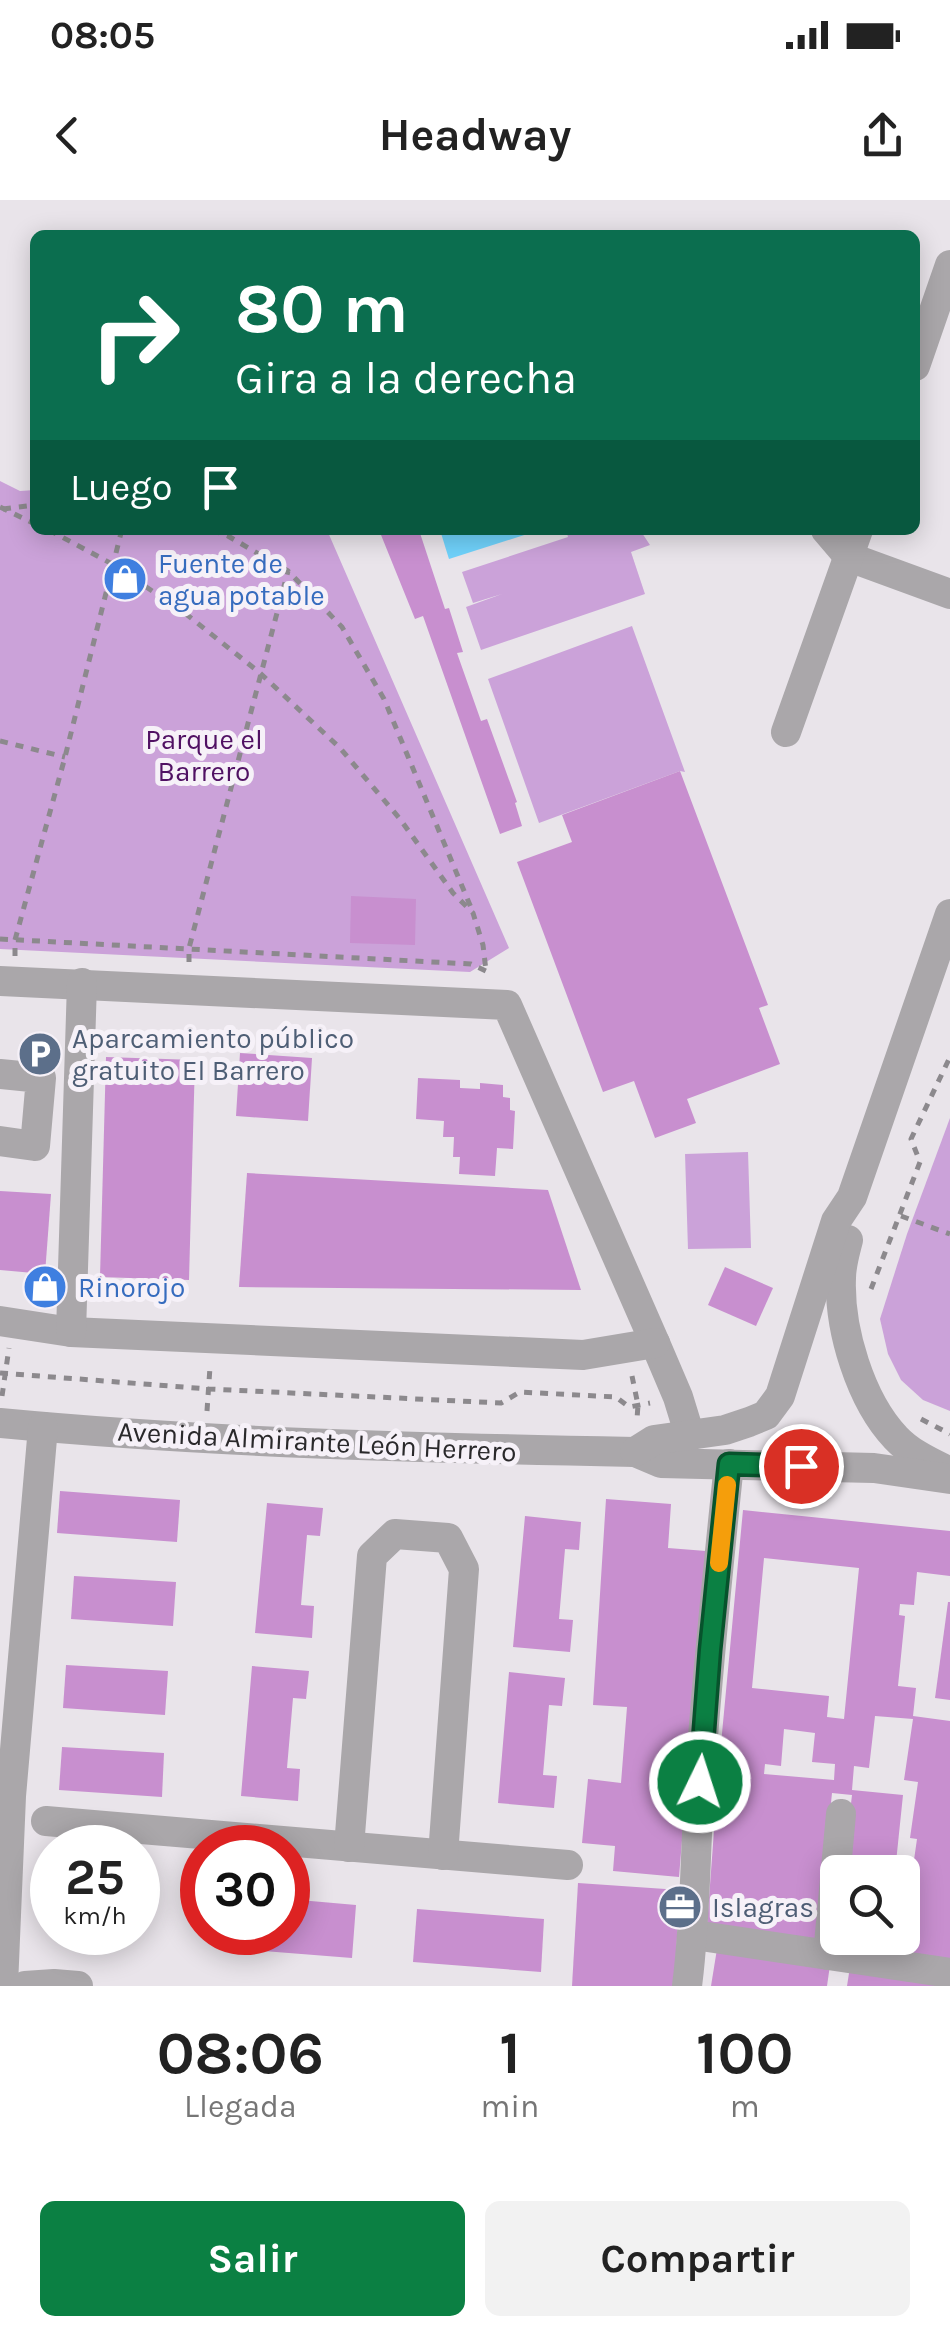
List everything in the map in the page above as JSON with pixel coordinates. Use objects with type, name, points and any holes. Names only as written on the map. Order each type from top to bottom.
[{"type":"street","points":[[920,352],[950,265]]},
{"type":"street","points":[[786,732],[854,544],[950,594]]},
{"type":"street","points":[[950,914],[942,960],[852,1197],[851,1229],[840,1282],[853,1359],[871,1401],[895,1437],[950,1476]]},
{"type":"street","points":[[8,982],[507,1005],[641,1345],[678,1397],[690,1436]]},
{"type":"street","points":[[71,1332],[82,983]]},
{"type":"street","points":[[0,1074],[41,1078],[35,1146],[0,1142]]},
{"type":"street","points":[[40,1085],[79,1087]]},
{"type":"street","name":"Avenida Almirante León Herrero","points":[[635,1452],[654,1440],[726,1430],[766,1415],[775,1406],[836,1221],[852,1197]]},
{"type":"street","points":[[6,1322],[71,1332],[583,1355],[641,1345]]},
{"type":"street","name":"Avenida Almirante León Herrero","points":[[1,1412],[43,1427],[205,1439],[635,1452],[661,1464],[874,1468],[950,1476]]},
{"type":"street","points":[[3,1986],[11,1796],[43,1427]]},
{"type":"street","points":[[687,1986],[694,1936],[710,1650],[729,1464]]},
{"type":"street","points":[[348,1847],[372,1556],[395,1534],[448,1538],[464,1569],[443,1855]]},
{"type":"street","points":[[836,1966],[841,1814]]},
{"type":"street","points":[[46,1821],[568,1865]]},
{"type":"street","points":[[694,1936],[836,1966],[950,1973]]},
{"type":"street","points":[[25,1986],[78,1986]]},
{"type":"path","points":[[1,508],[30,505]]},
{"type":"path","points":[[1,508],[30,522]]},
{"type":"path","points":[[57,535],[114,565],[186,614],[260,672],[340,748],[400,819],[453,893],[473,912]]},
{"type":"path","points":[[8,982],[15,940],[121,535]]},
{"type":"path","points":[[0,939],[471,964],[486,971],[473,912],[384,698],[342,626],[288,570],[225,535]]},
{"type":"path","points":[[187,990],[190,948],[288,570]]},
{"type":"path","points":[[0,740],[65,758]]},
{"type":"path","points":[[869,1295],[920,1162],[911,1139],[950,1057]]},
{"type":"path","points":[[900,1216],[950,1234]]},
{"type":"path","points":[[1,1412],[6,1322]]},
{"type":"path","points":[[205,1439],[212,1339]]},
{"type":"path","points":[[635,1452],[641,1345]]},
{"type":"path","points":[[3,1374],[208,1389],[500,1403],[520,1392],[616,1397],[629,1407],[678,1397]]},
{"type":"green space","name":"Parque el Barrero","points":[[0,481],[20,491],[30,490],[30,535],[329,535],[509,948],[470,972],[0,949]]},
{"type":"green space","points":[[643,535],[650,545],[631,552],[645,594],[481,650],[466,607],[502,594],[473,603],[462,572],[568,537]]},
{"type":"green space","points":[[632,626],[685,772],[539,823],[488,679]]},
{"type":"green space","points":[[950,1118],[950,1411],[923,1400],[901,1380],[888,1354],[880,1319]]},
{"type":"green space","points":[[748,1152],[751,1248],[688,1249],[685,1154]]},
{"type":"water","points":[[442,535],[524,535],[449,559]]},
{"type":"building","points":[[381,535],[421,535],[463,652],[457,653],[481,721],[487,719],[522,826],[500,834],[423,616],[415,619]]},
{"type":"building","points":[[680,771],[768,1005],[759,1008],[780,1064],[687,1099],[696,1123],[655,1138],[634,1081],[603,1092],[517,862],[572,842],[562,815]]},
{"type":"building","points":[[351,896],[416,899],[415,945],[350,943]]},
{"type":"building","points":[[240,1053],[312,1058],[308,1121],[236,1116]]},
{"type":"building","points":[[106,1057],[195,1060],[189,1280],[100,1277]]},
{"type":"building","points":[[418,1078],[460,1080],[460,1088],[480,1089],[480,1083],[503,1085],[503,1097],[510,1098],[510,1110],[515,1111],[513,1149],[497,1148],[495,1176],[459,1174],[460,1157],[453,1157],[454,1137],[443,1137],[444,1121],[416,1119]]},
{"type":"building","points":[[247,1173],[548,1190],[581,1290],[239,1287]]},
{"type":"building","points":[[0,1191],[51,1194],[45,1274],[0,1270]]},
{"type":"building","points":[[725,1267],[773,1288],[756,1326],[708,1305]]},
{"type":"building","points":[[60,1491],[180,1500],[177,1542],[57,1533]]},
{"type":"building","points":[[606,1499],[671,1504],[668,1548],[706,1551],[679,1877],[613,1871],[615,1846],[582,1843],[588,1779],[621,1783],[627,1707],[593,1705]]},
{"type":"building","points":[[267,1503],[323,1508],[320,1536],[307,1535],[301,1605],[314,1606],[312,1638],[255,1633]]},
{"type":"building","points":[[743,1510],[950,1531],[950,1576],[917,1572],[914,1605],[900,1604],[899,1615],[905,1616],[898,1686],[916,1688],[913,1716],[950,1721],[950,1962],[900,1955],[920,1955],[920,1855],[915,1855],[917,1839],[910,1838],[918,1782],[904,1780],[913,1719],[875,1716],[869,1768],[854,1766],[852,1790],[903,1795],[897,1855],[845,1855],[852,1795],[832,1793],[826,1855],[820,1855],[817,1941],[707,1926]],"holes":[[[764,1558],[859,1568],[844,1719],[827,1717],[829,1696],[752,1688]],[[784,1729],[815,1733],[812,1762],[835,1764],[834,1780],[764,1774],[765,1764],[781,1766]],[[744,1901],[770,1904],[767,1918],[743,1914]]]},
{"type":"building","points":[[525,1516],[581,1522],[579,1550],[565,1549],[559,1619],[573,1620],[570,1652],[513,1647]]},
{"type":"building","points":[[74,1576],[176,1582],[173,1626],[71,1619]]},
{"type":"building","points":[[950,1602],[950,1700],[935,1698]]},
{"type":"building","points":[[66,1665],[168,1671],[165,1715],[63,1708]]},
{"type":"building","points":[[252,1666],[309,1671],[306,1699],[293,1698],[287,1768],[300,1769],[298,1801],[241,1796]]},
{"type":"building","points":[[509,1672],[565,1678],[562,1706],[549,1705],[543,1775],[557,1776],[554,1808],[498,1803]]},
{"type":"building","points":[[62,1747],[164,1753],[162,1797],[59,1790]]},
{"type":"building","points":[[578,1883],[680,1890],[674,1986],[572,1986]]},
{"type":"building","points":[[310,1901],[356,1905],[352,1958],[310,1955]]},
{"type":"building","points":[[417,1909],[544,1919],[541,1972],[413,1962]]},
{"type":"building","points":[[717,1949],[830,1965],[827,1986],[711,1986]]},
{"type":"building","points":[[850,1967],[950,1986],[847,1986]]},
{"type":"slow traffic","points":[[719,1563],[727,1485]]},
{"type":"place","name":"Fuente de agua potable","points":[[125,579]]},
{"type":"place","name":"Aparcamiento público gratuito El Barrero","points":[[40,1054]]},
{"type":"place","name":"Rinorojo","points":[[45,1287]]},
{"type":"place","name":"Islagras","points":[[680,1907]]},
{"type":"route","points":[[700,1782],[729,1464],[801,1466]]}]
